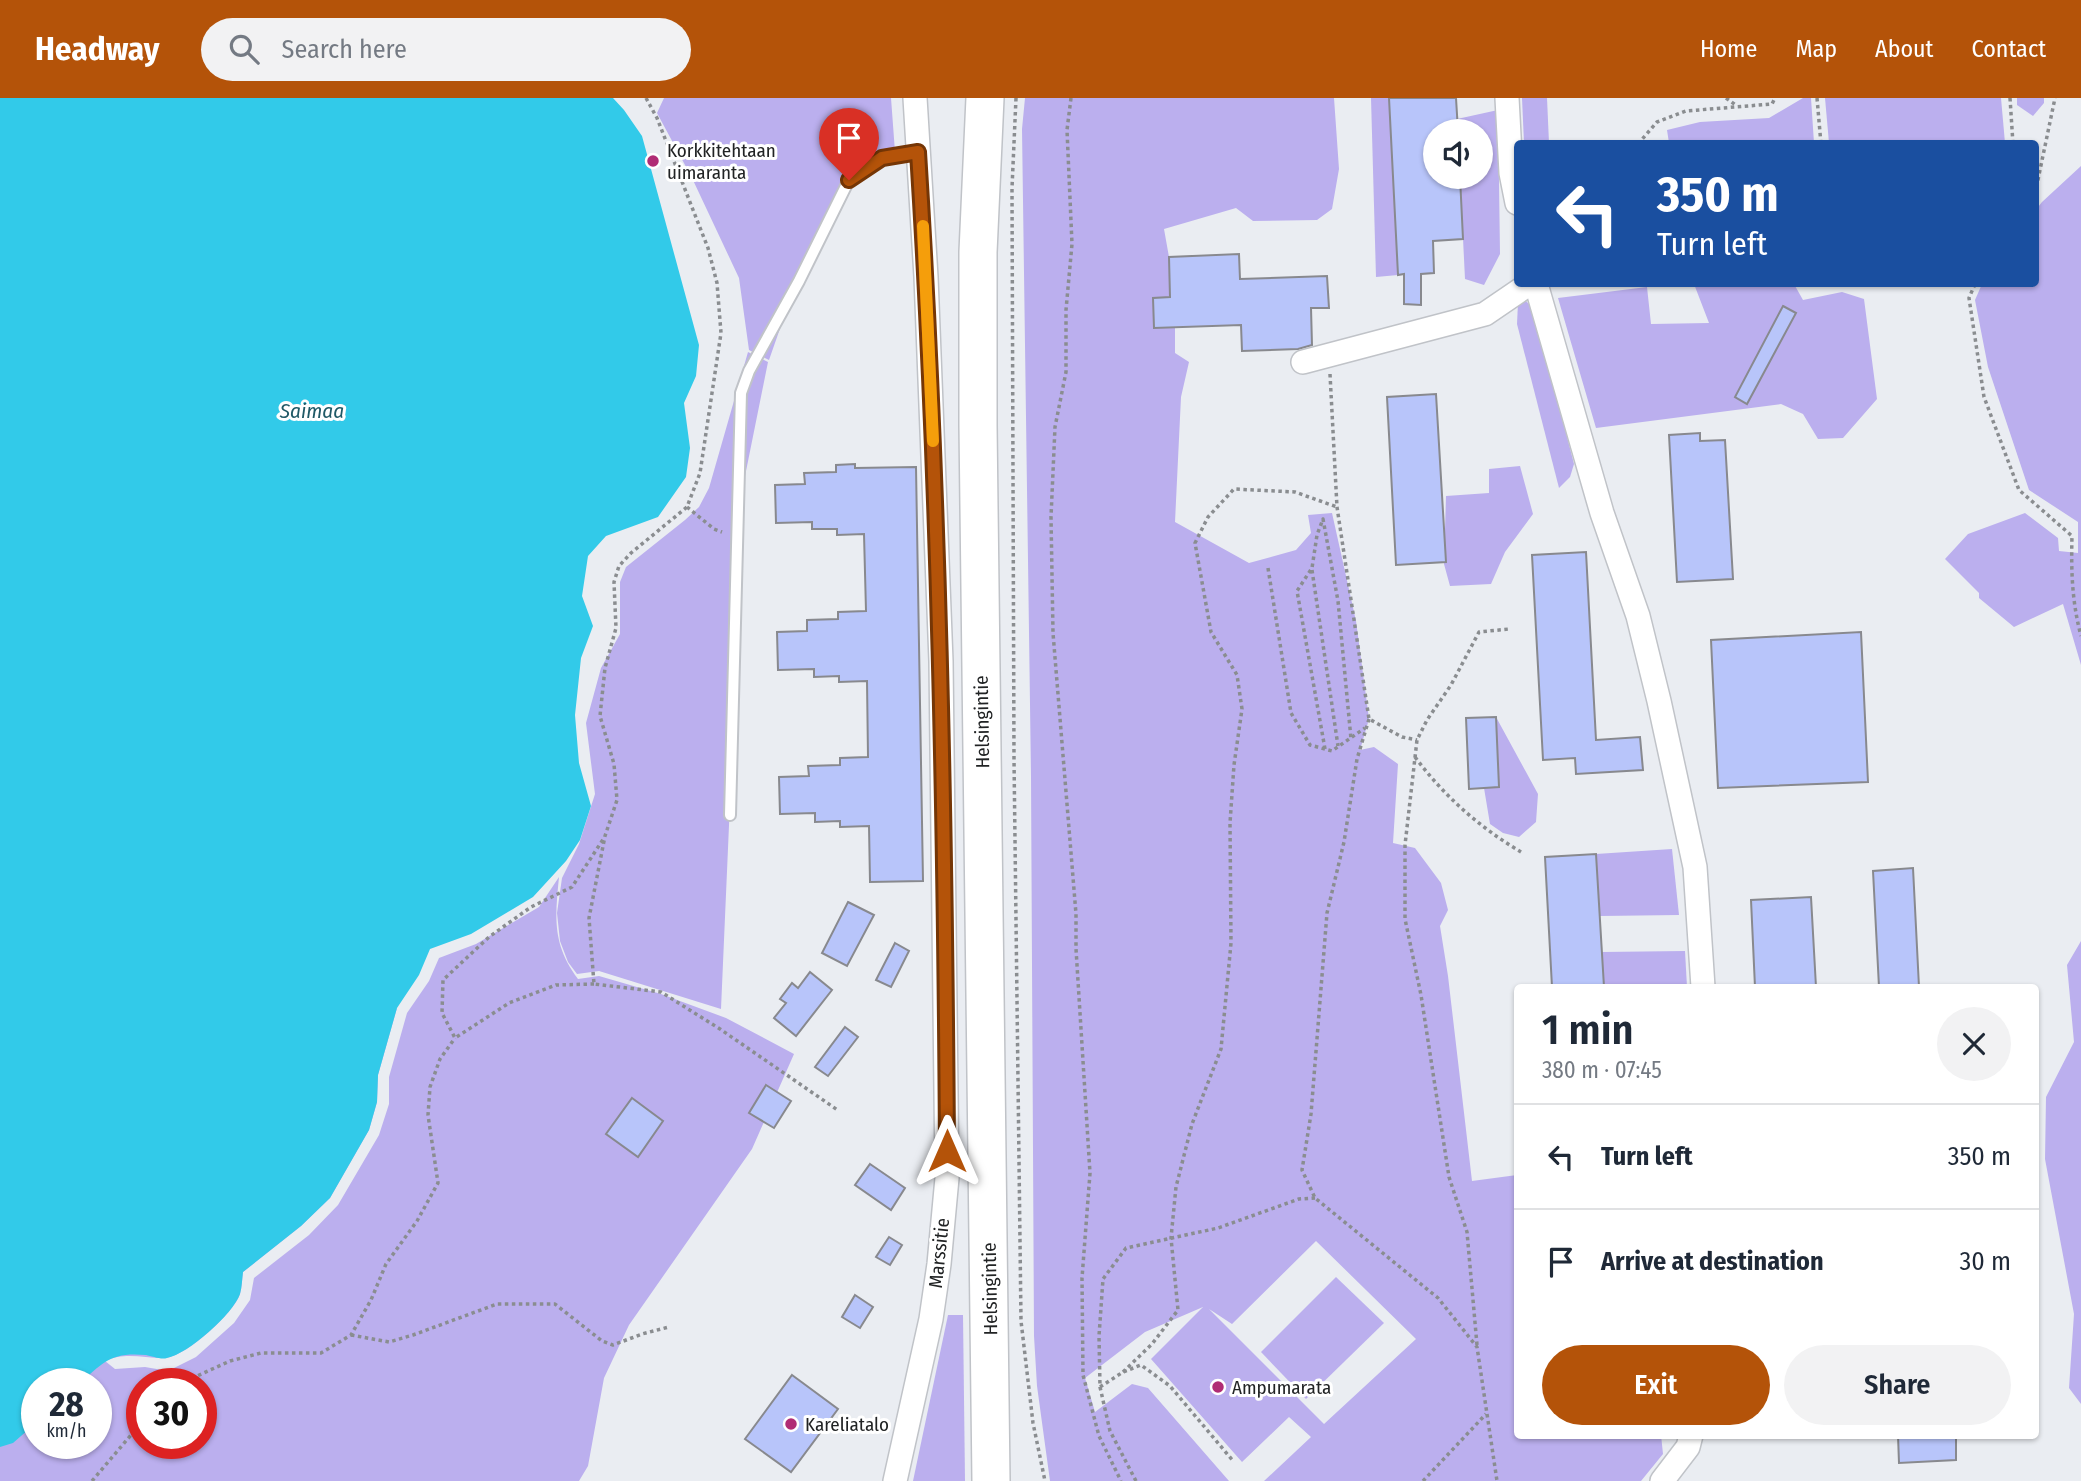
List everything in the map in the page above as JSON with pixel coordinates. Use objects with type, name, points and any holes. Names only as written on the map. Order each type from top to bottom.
[{"type":"main road","name":"Helsingintie","points":[[985,98],[978,252],[978,425],[991,1481]]},
{"type":"main road","name":"Helsingintie","points":[[990,1346],[1006,1481]]},
{"type":"street","name":"Marssitie","points":[[895,1481],[932,1319],[947,1178],[941,661],[926,278],[915,98]]},
{"type":"street","points":[[1507,98],[1514,188]]},
{"type":"street","points":[[1303,362],[1485,314],[1525,287]]},
{"type":"street","points":[[1537,287],[1602,513],[1639,616],[1695,867],[1703,984]]},
{"type":"street","points":[[1662,1481],[1688,1447],[1690,1439]]},
{"type":"lane","points":[[730,815],[741,393],[849,180],[882,158],[918,152]]},
{"type":"path","points":[[594,984],[589,918],[605,836],[617,800],[614,764],[600,716],[605,668],[616,628],[614,582],[619,566],[631,553],[687,507],[699,473],[721,333],[717,283],[708,248],[657,118],[646,98]]},
{"type":"path","points":[[1016,98],[1012,188],[1014,759],[1021,1321],[1033,1423],[1045,1481]]},
{"type":"path","points":[[1071,98],[1066,130],[1072,244],[1066,310],[1066,372],[1055,427],[1051,517],[1053,633],[1075,900],[1090,1163],[1082,1278],[1083,1375],[1099,1436],[1121,1481]]},
{"type":"path","points":[[1726,98],[1738,107]]},
{"type":"path","points":[[1641,140],[1657,122],[1686,111],[1772,104],[1775,98]]},
{"type":"path","points":[[1817,98],[1821,140]]},
{"type":"path","points":[[2010,98],[2014,140]]},
{"type":"path","points":[[2039,175],[2055,98]]},
{"type":"path","points":[[1974,287],[1969,298],[1984,397],[2019,490],[2072,536],[2071,576],[2081,636]]},
{"type":"path","points":[[1329,355],[1337,507],[1369,719],[1357,759],[1344,842],[1327,913],[1311,1114],[1302,1170],[1315,1198],[1438,1298],[1477,1347]]},
{"type":"path","points":[[1124,1372],[1152,1344],[1178,1310],[1171,1238],[1176,1187],[1192,1124],[1222,1049],[1231,943],[1231,811],[1242,709],[1237,675],[1211,632],[1195,543],[1208,517],[1234,489],[1295,492],[1337,507]]},
{"type":"path","points":[[687,507],[714,529],[736,536]]},
{"type":"path","points":[[1338,747],[1312,568],[1317,535],[1323,519],[1338,601],[1351,739]]},
{"type":"path","points":[[1268,568],[1291,713],[1310,745],[1332,751],[1367,727]]},
{"type":"path","points":[[1312,568],[1297,592],[1325,749]]},
{"type":"path","points":[[1497,1481],[1477,1347],[1467,1232],[1449,1177],[1423,1008],[1405,919],[1405,845],[1417,740],[1451,685],[1479,632],[1509,629]]},
{"type":"path","points":[[1369,719],[1402,737],[1417,740]]},
{"type":"path","points":[[1415,757],[1436,785],[1488,832],[1521,852]]},
{"type":"path","points":[[454,1038],[442,1013],[443,980],[489,937],[531,907],[572,887],[605,836]]},
{"type":"path","points":[[215,1368],[261,1353],[321,1353],[351,1335],[371,1300],[386,1264],[417,1221],[438,1183],[428,1115],[430,1087],[440,1059],[454,1038],[509,1003],[556,985],[594,984],[661,992],[839,1111]]},
{"type":"path","points":[[1136,1481],[1110,1431],[1100,1387],[1099,1336],[1103,1279],[1126,1248],[1218,1228],[1298,1199],[1315,1198]]},
{"type":"path","points":[[351,1335],[389,1342],[497,1304],[555,1304],[602,1340],[613,1345],[669,1327]]},
{"type":"path","points":[[1100,1387],[1141,1365],[1170,1386],[1234,1462]]},
{"type":"path","points":[[1423,1481],[1487,1413]]},
{"type":"path","points":[[92,1481],[126,1441]]},
{"type":"shaded area","points":[[664,98],[891,98],[895,152],[847,179],[797,280],[769,360],[749,350],[739,278],[692,178],[657,113]]},
{"type":"shaded area","points":[[1025,98],[1334,98],[1339,169],[1332,209],[1317,220],[1253,221],[1236,208],[1164,229],[1169,257],[1170,297],[1153,298],[1154,328],[1175,328],[1175,353],[1189,362],[1181,397],[1175,522],[1249,563],[1296,550],[1311,533],[1308,515],[1332,513],[1356,621],[1369,719],[1360,750],[1374,747],[1398,764],[1393,843],[1415,848],[1441,883],[1448,910],[1440,926],[1472,1181],[1514,1175],[1514,1439],[1661,1439],[1663,1454],[1641,1481],[1264,1481],[1311,1437],[1289,1417],[1242,1462],[1151,1359],[1203,1307],[1145,1332],[1085,1378],[1095,1412],[1132,1384],[1148,1388],[1229,1481],[1050,1481],[1037,1386],[1034,1336],[1031,776],[1022,129]],"holes":[[[1316,1241],[1416,1339],[1324,1424],[1209,1309],[1232,1324]]]},
{"type":"shaded area","points":[[1371,98],[1389,98],[1398,275],[1376,277]]},
{"type":"shaded area","points":[[1522,98],[1547,98],[1549,140],[1524,140]]},
{"type":"shaded area","points":[[1803,98],[1811,98],[1814,140],[1669,140],[1667,130],[1700,122],[1769,118]]},
{"type":"shaded area","points":[[1825,98],[2001,98],[2005,140],[1829,140]]},
{"type":"shaded area","points":[[2017,98],[2044,98],[2044,103],[2033,116],[2017,105]]},
{"type":"shaded area","points":[[1498,110],[1500,254],[1484,285],[1465,279],[1461,189],[1493,189],[1493,119],[1457,119]]},
{"type":"shaded area","points":[[2081,166],[2081,665],[2063,604],[2014,627],[1979,598],[1979,593],[1945,559],[1968,534],[2025,513],[2058,538],[2059,551],[2078,553],[2078,522],[2029,490],[1988,367],[1975,300],[1981,287],[2039,287],[2039,206]]},
{"type":"shaded area","points":[[1647,287],[1651,324],[1709,323],[1695,287],[1796,287],[1803,300],[1842,292],[1864,299],[1877,399],[1843,438],[1818,439],[1803,414],[1781,404],[1596,428],[1558,298]]},
{"type":"shaded area","points":[[1526,301],[1535,311],[1574,464],[1570,477],[1559,488],[1517,324],[1518,303]]},
{"type":"shaded area","points":[[748,352],[768,362],[744,481],[721,1009],[599,971],[577,974],[568,962],[560,941],[557,913],[562,878],[579,844],[595,794],[586,723],[601,668],[620,634],[620,582],[626,567],[699,507],[709,488]]},
{"type":"shaded area","points":[[1520,466],[1533,514],[1505,552],[1491,584],[1450,586],[1444,564],[1446,496],[1489,493],[1489,469]]},
{"type":"shaded area","points":[[1496,717],[1538,794],[1536,822],[1519,837],[1503,833],[1490,824],[1484,788],[1499,787]]},
{"type":"shaded area","points":[[1672,849],[1679,915],[1600,916],[1596,854]]},
{"type":"shaded area","points":[[559,877],[557,930],[564,954],[578,979],[599,976],[661,994],[726,1018],[794,1054],[752,1149],[629,1325],[604,1378],[588,1466],[579,1481],[0,1481],[0,1361],[397,1008],[378,1075],[377,1102],[369,1130],[330,1198],[301,1226],[243,1272],[241,1291],[236,1302],[219,1323],[195,1343],[183,1351],[163,1358],[127,1356],[105,1361],[115,1369],[126,1368],[126,1459],[217,1459],[217,1368],[174,1368],[196,1357],[234,1323],[250,1300],[254,1278],[309,1235],[338,1205],[379,1135],[389,1104],[389,1077],[407,1013],[429,981],[439,958],[476,944],[539,907]]},
{"type":"shaded area","points":[[2081,941],[2081,1404],[2069,1388],[2074,1314],[2045,1159],[2046,1097],[2074,1042],[2067,965]]},
{"type":"shaded area","points":[[1685,951],[1687,984],[1604,984],[1602,952]]},
{"type":"shaded area","name":"Ampumarata","points":[[1336,1277],[1384,1323],[1306,1399],[1261,1352]]},
{"type":"shaded area","points":[[948,1315],[963,1315],[965,1481],[913,1481]]},
{"type":"water","name":"Saimaa","points":[[0,98],[613,98],[642,136],[699,345],[696,376],[684,403],[690,448],[686,477],[658,517],[606,536],[588,556],[582,596],[593,626],[581,658],[575,715],[579,763],[591,806],[580,840],[566,861],[533,897],[471,934],[430,949],[419,975],[397,1008],[378,1075],[377,1102],[369,1130],[330,1198],[301,1226],[243,1272],[240,1294],[229,1312],[197,1341],[167,1358],[134,1354],[108,1360],[97,1368],[21,1368],[21,1436],[13,1443],[0,1447]]},
{"type":"building","points":[[1389,98],[1456,98],[1457,119],[1423,119],[1423,189],[1461,189],[1463,239],[1433,241],[1434,273],[1421,274],[1421,305],[1404,304],[1404,274],[1398,275]]},
{"type":"building","points":[[1239,254],[1240,279],[1327,276],[1329,308],[1311,308],[1312,345],[1298,349],[1242,351],[1241,325],[1154,328],[1153,298],[1170,297],[1169,257]]},
{"type":"building","points":[[1783,306],[1796,313],[1747,404],[1735,397]]},
{"type":"building","points":[[1436,394],[1446,562],[1396,565],[1387,397]]},
{"type":"building","points":[[1700,433],[1700,441],[1725,440],[1733,579],[1677,582],[1669,435]]},
{"type":"building","points":[[855,464],[855,468],[916,467],[923,881],[870,882],[869,826],[840,827],[840,821],[815,822],[815,813],[780,814],[779,777],[809,776],[808,766],[840,765],[840,758],[868,757],[867,681],[839,682],[839,676],[814,677],[814,669],[778,670],[777,632],[807,631],[807,620],[838,619],[838,612],[866,611],[864,534],[837,535],[837,529],[812,529],[812,522],[776,523],[775,485],[805,484],[804,473],[836,472],[836,465]]},
{"type":"building","points":[[1586,552],[1596,740],[1640,737],[1643,770],[1576,774],[1575,758],[1543,760],[1532,555]]},
{"type":"building","points":[[1861,632],[1868,782],[1718,788],[1711,640]]},
{"type":"building","points":[[1496,717],[1499,787],[1469,789],[1466,718]]},
{"type":"building","points":[[1596,854],[1604,984],[1552,984],[1545,857]]},
{"type":"building","points":[[1913,868],[1919,984],[1879,984],[1873,871]]},
{"type":"building","points":[[1811,897],[1816,984],[1755,984],[1751,900]]},
{"type":"building","points":[[848,902],[874,915],[847,966],[822,953]]},
{"type":"building","points":[[895,943],[909,951],[891,987],[876,980]]},
{"type":"building","points":[[810,972],[832,990],[796,1036],[774,1018],[786,1003],[780,999],[792,983],[798,988]]},
{"type":"building","points":[[845,1027],[858,1037],[828,1076],[815,1067]]},
{"type":"building","points":[[766,1085],[791,1101],[774,1128],[749,1113]]},
{"type":"building","points":[[632,1098],[663,1121],[638,1157],[606,1134]]},
{"type":"building","points":[[870,1164],[905,1188],[891,1210],[855,1185]]},
{"type":"building","points":[[889,1237],[902,1245],[890,1265],[876,1257]]},
{"type":"building","points":[[855,1295],[873,1307],[860,1328],[842,1317]]},
{"type":"building","name":"Kareliatalo","points":[[792,1375],[838,1409],[791,1472],[745,1439]]},
{"type":"building","points":[[1898,1439],[1956,1439],[1956,1460],[1899,1463]]},
{"type":"slow traffic","points":[[923,226],[933,441]]},
{"type":"place","name":"Korkkitehtaan uimaranta","points":[[653,161]]},
{"type":"place","name":"Ampumarata","points":[[1218,1387]]},
{"type":"place","name":"Kareliatalo","points":[[791,1424]]},
{"type":"route","points":[[849,180],[882,158],[918,152],[926,278],[941,661],[947,1151]]}]
